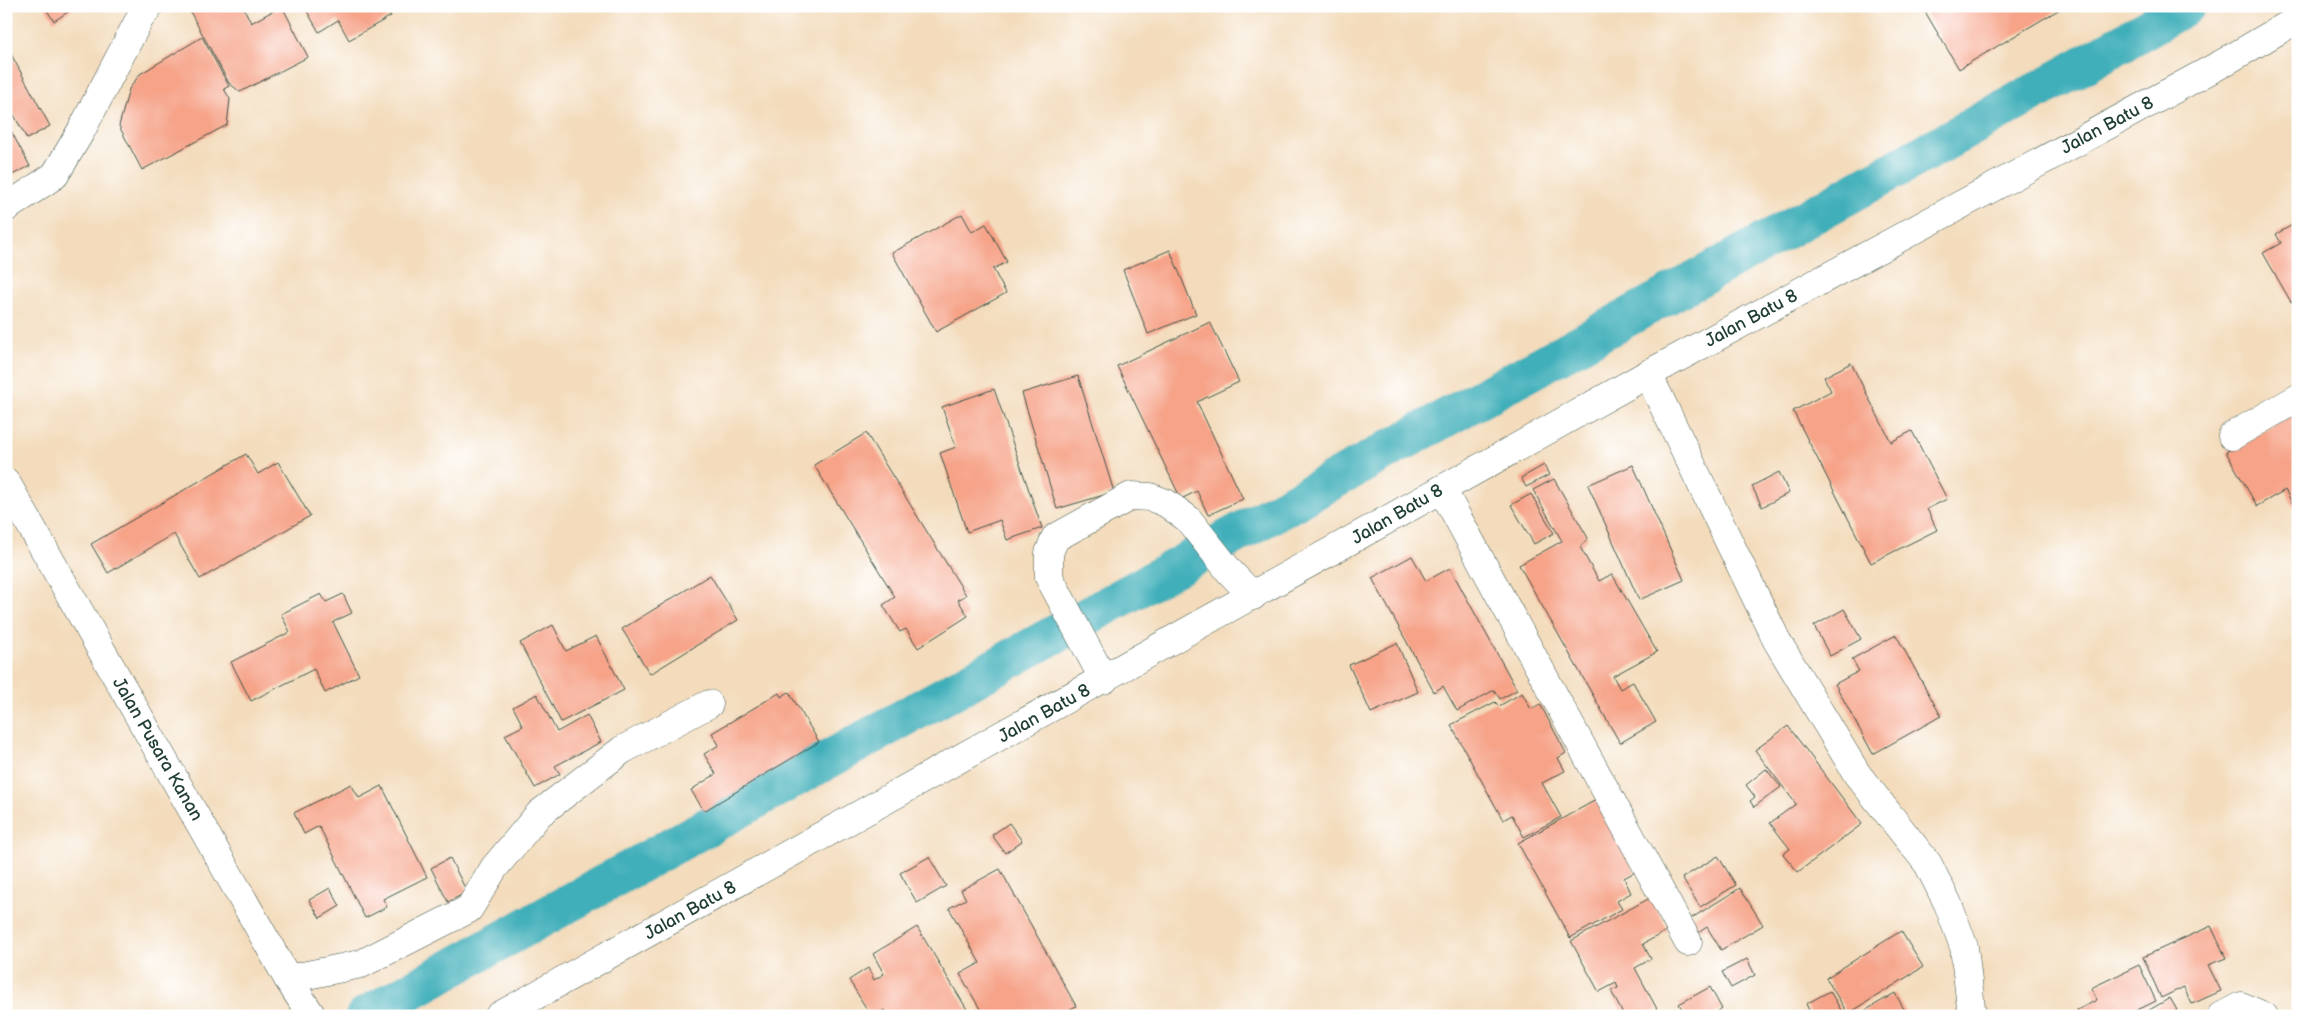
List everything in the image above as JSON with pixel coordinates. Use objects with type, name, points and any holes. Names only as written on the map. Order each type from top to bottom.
[{"type":"street","points":[[6,208],[55,174],[81,131],[140,18],[149,6]]},
{"type":"street","name":"Jalan Batu 8","points":[[499,1016],[1104,680],[1648,374],[2206,72],[2298,19]]},
{"type":"street","points":[[1648,374],[1777,641],[1857,774],[1928,864],[1948,904],[1964,947],[1972,1016]]},
{"type":"street","points":[[2232,436],[2298,398]]},
{"type":"street","name":"Jalan Pusara Kanan","points":[[6,482],[288,979],[310,1013]]},
{"type":"street","points":[[1442,489],[1688,942]]},
{"type":"street","points":[[1104,680],[1049,577],[1049,553],[1055,538],[1131,496],[1150,497],[1166,503],[1188,520],[1230,572],[1253,596]]},
{"type":"street","points":[[288,979],[361,964],[469,909],[494,868],[539,814],[622,750],[710,704]]},
{"type":"street","points":[[2222,1016],[2241,1006],[2264,1016]]},
{"type":"building","points":[[44,6],[77,6],[54,21]]},
{"type":"building","points":[[187,6],[243,6],[251,23],[282,6],[308,57],[240,92],[229,83]]},
{"type":"building","points":[[304,6],[385,6],[391,16],[349,40],[338,20],[319,32]]},
{"type":"building","points":[[1930,6],[2065,6],[1959,69],[1924,10]]},
{"type":"building","points":[[202,37],[229,86],[224,89],[230,99],[227,125],[142,170],[119,126],[129,89],[140,74]]},
{"type":"building","points":[[6,45],[50,126],[27,139],[9,106],[6,108]]},
{"type":"building","points":[[6,122],[30,166],[6,178]]},
{"type":"building","points":[[962,214],[972,232],[986,224],[1007,262],[993,269],[1006,293],[936,332],[892,253]]},
{"type":"building","points":[[2298,222],[2298,304],[2295,300],[2291,302],[2263,253],[2281,243],[2276,234]]},
{"type":"building","points":[[1170,250],[1196,314],[1148,334],[1123,270]]},
{"type":"building","points":[[1210,322],[1239,382],[1197,402],[1243,499],[1208,515],[1197,491],[1181,499],[1117,366]]},
{"type":"building","points":[[1851,363],[1891,442],[1912,431],[1947,499],[1927,509],[1937,530],[1871,563],[1793,411],[1831,391],[1824,377]]},
{"type":"building","points":[[1078,376],[1114,492],[1057,509],[1022,393]]},
{"type":"building","points":[[994,389],[1042,528],[1007,540],[1000,520],[967,532],[940,453],[956,447],[942,407]]},
{"type":"building","points":[[2298,411],[2298,513],[2285,490],[2257,506],[2226,452]]},
{"type":"building","points":[[866,433],[966,595],[958,600],[968,616],[918,648],[906,629],[900,632],[883,605],[895,597],[814,465]]},
{"type":"building","points":[[246,454],[258,474],[278,462],[310,516],[200,579],[174,534],[108,573],[91,544]]},
{"type":"building","points":[[1544,465],[1549,475],[1526,487],[1521,478]]},
{"type":"building","points":[[1633,465],[1684,580],[1639,600],[1588,485]]},
{"type":"building","points":[[1779,472],[1789,493],[1762,507],[1752,486]]},
{"type":"building","points":[[1554,479],[1588,538],[1580,547],[1599,581],[1612,574],[1657,652],[1613,676],[1620,689],[1633,682],[1656,722],[1620,743],[1519,565],[1562,541],[1533,490]]},
{"type":"building","points":[[1531,494],[1554,533],[1534,544],[1511,505]]},
{"type":"building","points":[[1412,556],[1426,581],[1450,568],[1517,690],[1500,699],[1494,690],[1457,711],[1443,686],[1434,692],[1372,578]]},
{"type":"building","points":[[710,575],[738,620],[650,674],[622,629]]},
{"type":"building","points":[[321,594],[326,602],[343,594],[352,613],[333,622],[359,675],[325,693],[314,669],[251,701],[231,662],[290,632],[281,614]]},
{"type":"building","points":[[1844,609],[1861,639],[1830,656],[1814,626]]},
{"type":"building","points":[[553,625],[566,651],[596,636],[624,690],[561,722],[520,643]]},
{"type":"building","points":[[1896,635],[1941,716],[1873,754],[1835,684],[1859,671],[1852,659]]},
{"type":"building","points":[[1397,643],[1418,692],[1371,713],[1349,665]]},
{"type":"building","points":[[789,692],[819,742],[704,811],[691,790],[716,774],[704,754],[719,745],[712,733],[779,693],[781,697]]},
{"type":"building","points":[[1522,693],[1531,709],[1540,704],[1566,753],[1558,758],[1565,771],[1542,783],[1561,817],[1524,837],[1512,815],[1503,820],[1451,725],[1495,702],[1499,706]]},
{"type":"building","points":[[537,694],[557,732],[587,715],[601,742],[555,766],[560,774],[535,788],[505,735],[523,726],[513,707]]},
{"type":"building","points":[[1788,726],[1862,824],[1798,872],[1783,854],[1790,849],[1770,823],[1796,804],[1755,750]]},
{"type":"building","points":[[1766,769],[1781,787],[1754,807],[1750,801],[1755,797],[1746,785]]},
{"type":"building","points":[[351,784],[359,798],[382,786],[427,877],[383,899],[387,907],[365,918],[319,826],[304,834],[294,813]]},
{"type":"building","points":[[1596,800],[1635,872],[1624,878],[1631,893],[1617,901],[1622,909],[1570,938],[1518,843]]},
{"type":"building","points":[[1009,823],[1022,841],[1005,853],[992,835]]},
{"type":"building","points":[[1718,856],[1736,885],[1700,907],[1682,878]]},
{"type":"building","points":[[929,857],[946,886],[917,903],[900,873]]},
{"type":"building","points":[[450,858],[467,892],[448,902],[431,868]]},
{"type":"building","points":[[1000,869],[1076,1006],[1058,1016],[984,1016],[960,974],[980,963],[949,908],[966,899],[961,890]]},
{"type":"building","points":[[330,888],[340,906],[320,918],[309,900]]},
{"type":"building","points":[[1740,888],[1763,925],[1721,950],[1707,927],[1698,933],[1690,919]]},
{"type":"building","points":[[1650,898],[1668,930],[1643,944],[1651,959],[1635,968],[1657,1009],[1645,1016],[1624,1016],[1611,991],[1618,988],[1616,983],[1599,992],[1571,941]]},
{"type":"building","points":[[2211,926],[2226,958],[2208,965],[2221,991],[2192,1004],[2184,987],[2161,998],[2143,957]]},
{"type":"building","points":[[917,927],[971,1016],[887,1016],[884,1010],[875,1016],[871,1016],[849,980],[868,968],[874,980],[884,974],[873,954]]},
{"type":"building","points":[[1901,931],[1923,967],[1848,1014],[1826,978]]},
{"type":"building","points":[[1747,959],[1755,975],[1731,988],[1722,972]]},
{"type":"building","points":[[2139,965],[2156,1001],[2125,1016],[2080,1016],[2077,1010],[2097,1000],[2091,988]]},
{"type":"building","points":[[1710,987],[1722,1009],[1710,1016],[1686,1016],[1679,1004]]},
{"type":"building","points":[[1830,991],[1842,1012],[1836,1016],[1819,1016],[1817,1013],[1812,1016],[1806,1004]]},
{"type":"building","points":[[1895,993],[1908,1016],[1856,1016]]},
{"type":"building","points":[[2170,998],[2177,1010],[2168,1016],[2139,1016]]},
{"type":"waterway","points":[[365,1016],[2071,72],[2186,6]]}]
